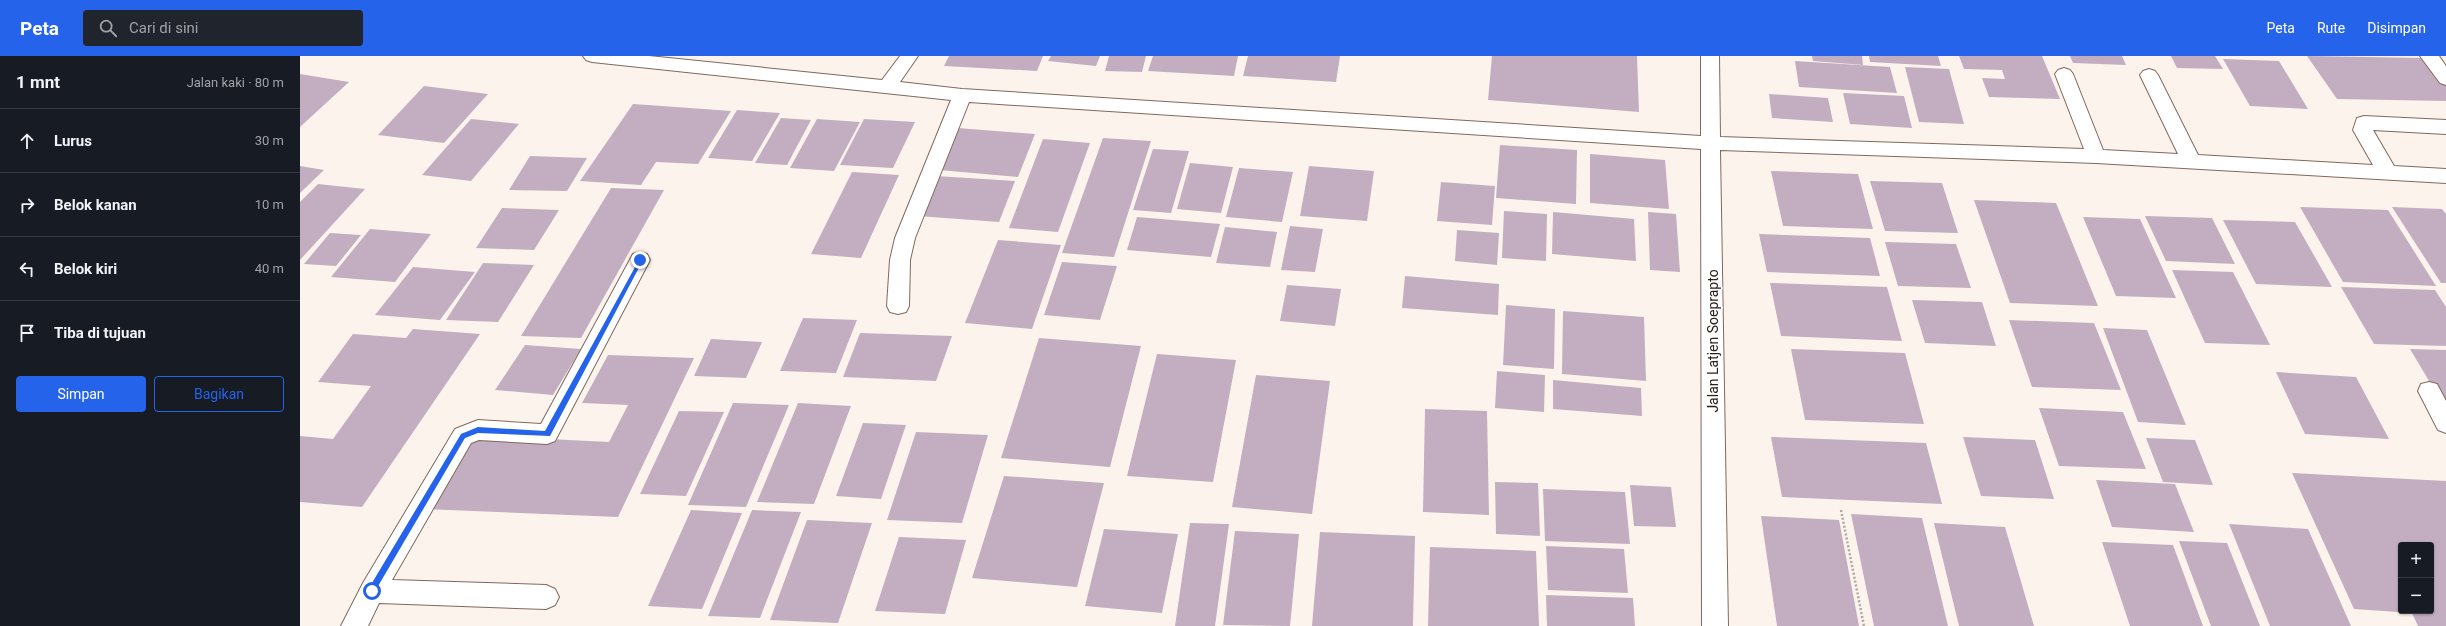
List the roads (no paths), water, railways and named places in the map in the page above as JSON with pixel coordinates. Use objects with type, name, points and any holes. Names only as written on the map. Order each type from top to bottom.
[{"type":"street","points":[[592,56],[962,95],[1712,143],[2096,156],[2446,176]]},
{"type":"street","points":[[887,87],[909,56]]},
{"type":"street","name":"Jalan Latjen Soeprapto","points":[[1710,56],[1712,143],[1715,626]]},
{"type":"street","points":[[2429,56],[2446,79]]},
{"type":"street","points":[[2064,74],[2096,156]]},
{"type":"street","points":[[2149,75],[2192,162]]},
{"type":"street","points":[[898,306],[900,260],[905,238],[962,95]]},
{"type":"street","points":[[2388,173],[2363,130],[2364,124],[2446,127]]},
{"type":"street","points":[[354,626],[372,591],[463,436],[478,430],[547,434],[640,260]]},
{"type":"street","points":[[2429,391],[2446,423]]},
{"type":"street","points":[[372,591],[546,598]]}]
